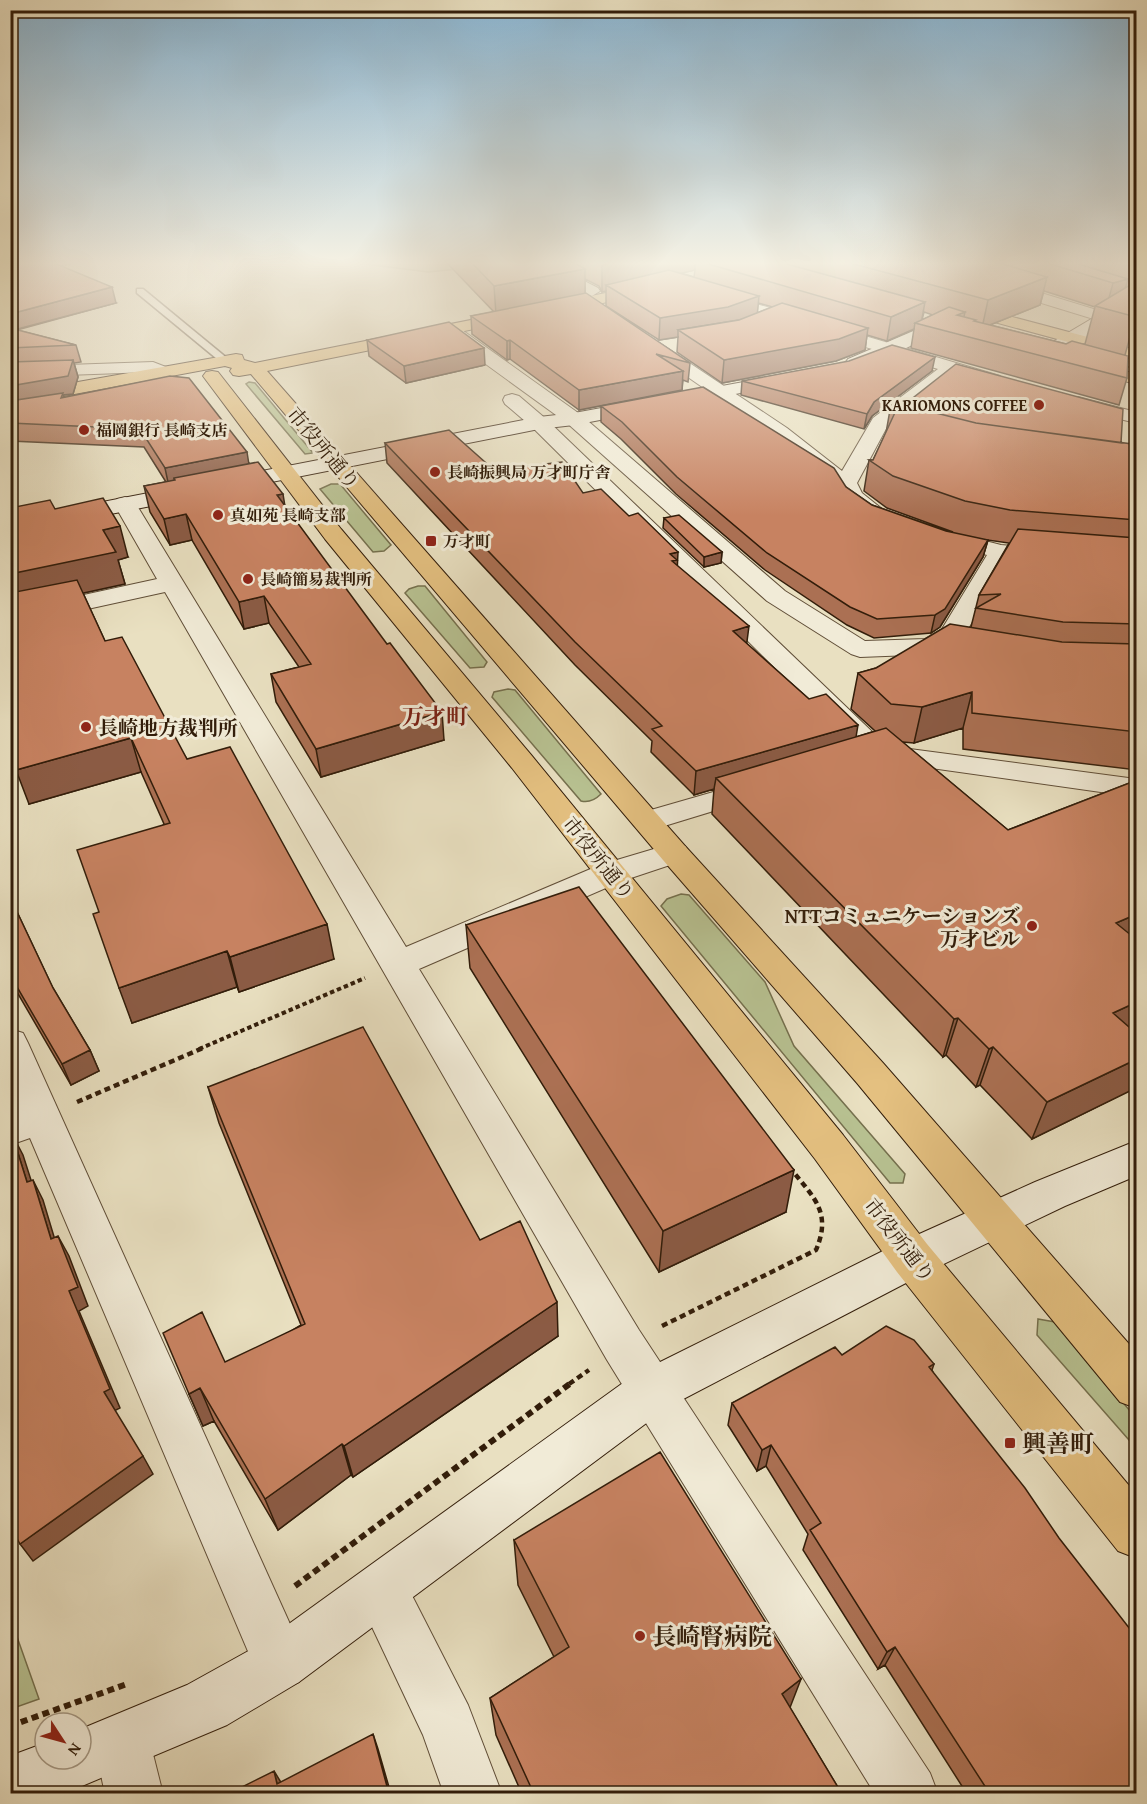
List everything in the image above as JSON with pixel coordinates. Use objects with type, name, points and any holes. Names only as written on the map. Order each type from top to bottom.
[{"type":"highway","points":[[11,410],[165,373],[304,347]]},
{"type":"highway","points":[[11,410],[212,376],[357,347]]},
{"type":"highway","points":[[1104,347],[1137,356]]},
{"type":"highway","points":[[1026,349],[1137,380]]},
{"type":"highway","points":[[225,361],[255,368]]},
{"type":"highway","points":[[212,376],[225,361]]},
{"type":"highway","name":"市役所通り","points":[[255,368],[661,837],[849,1049],[1137,1386]]},
{"type":"highway","name":"市役所通り","points":[[212,376],[333,534],[611,873],[830,1147],[912,1257],[1137,1533]]},
{"type":"street","points":[[458,347],[493,383],[539,423],[878,753]]},
{"type":"street","points":[[467,347],[574,419],[776,596],[860,649],[931,646],[975,653]]},
{"type":"street","points":[[655,348],[659,347]]},
{"type":"street","points":[[879,347],[1008,384]]},
{"type":"street","points":[[831,370],[895,347]]},
{"type":"street","points":[[1045,354],[1058,347]]},
{"type":"street","points":[[655,348],[780,432],[846,483],[853,497],[878,515],[899,523]]},
{"type":"street","points":[[10,372],[153,367],[165,373]]},
{"type":"street","points":[[846,483],[879,423],[950,368]]},
{"type":"street","points":[[10,527],[539,423],[574,419],[723,392],[809,374]]},
{"type":"street","points":[[1066,400],[1136,424]]},
{"type":"street","points":[[879,423],[902,428]]},
{"type":"street","points":[[124,504],[651,1391],[909,1794]]},
{"type":"street","points":[[920,530],[951,541],[1001,552],[1137,563]]},
{"type":"street","points":[[893,670],[952,634],[1001,552]]},
{"type":"street","points":[[10,619],[172,583]]},
{"type":"street","points":[[843,763],[878,753],[1137,788]]},
{"type":"street","points":[[398,964],[611,873],[661,837],[786,780]]},
{"type":"street","points":[[10,1043],[26,1123],[280,1663]]},
{"type":"street","points":[[10,1785],[104,1763],[280,1663],[651,1391],[912,1257],[1137,1158]]},
{"type":"street","points":[[381,1591],[448,1725],[472,1794]]},
{"type":"lane","points":[[208,347],[225,361]]},
{"type":"path","points":[[26,1123],[398,964]]},
{"type":"path","points":[[654,1329],[816,1250],[824,1234],[824,1213],[789,1166]]},
{"type":"path","points":[[256,1614],[592,1368]]},
{"type":"path","points":[[10,1726],[129,1683]]},
{"type":"green space","points":[[255,383],[313,453],[305,454],[246,384]]},
{"type":"green space","points":[[331,484],[340,484],[391,545],[384,551],[373,552],[320,489]]},
{"type":"green space","points":[[418,586],[425,586],[487,662],[484,667],[470,668],[405,593]]},
{"type":"green space","points":[[515,690],[601,794],[599,796],[589,801],[581,801],[492,697],[494,692]]},
{"type":"green space","points":[[681,894],[689,895],[765,982],[794,1046],[905,1174],[903,1183],[890,1183],[661,906],[667,899]]},
{"type":"green space","points":[[1038,1319],[1055,1322],[1136,1418],[1136,1448],[1037,1335]]},
{"type":"green space","points":[[10,1617],[39,1699],[11,1709],[10,1708]]},
{"type":"building","points":[[377,347],[484,348],[404,366]]},
{"type":"building","points":[[520,347],[667,347],[690,363],[656,354],[683,371],[579,390]]},
{"type":"building","points":[[704,347],[794,347],[724,360]]},
{"type":"building","points":[[886,347],[900,347],[935,357],[874,402],[867,414],[742,381],[849,361]]},
{"type":"building","points":[[1008,347],[1095,347],[1128,356],[1127,378]]},
{"type":"building","points":[[73,360],[68,376],[10,386],[10,362]]},
{"type":"building","points":[[956,364],[1123,409],[1121,443],[976,423],[904,405]]},
{"type":"building","points":[[170,376],[189,378],[247,452],[165,468],[140,429],[10,423],[10,401],[63,393],[61,398]]},
{"type":"building","points":[[703,387],[834,468],[846,487],[872,505],[946,531],[988,540],[945,609],[935,615],[877,619],[850,607],[767,553],[677,477],[622,422],[601,406]]},
{"type":"building","points":[[892,402],[976,423],[1132,444],[1137,481],[1137,520],[1010,510],[965,501],[893,476],[869,460],[873,460],[898,406],[891,404]]},
{"type":"building","points":[[449,430],[494,470],[562,462],[583,493],[601,489],[629,516],[638,513],[678,552],[670,554],[677,560],[672,561],[749,626],[733,631],[809,699],[826,694],[858,725],[696,771],[652,729],[662,726],[575,642],[385,443]]},
{"type":"building","points":[[258,462],[283,494],[277,495],[387,644],[390,643],[442,712],[316,749],[271,674],[311,664],[264,596],[239,602],[186,514],[164,519],[144,486]]},
{"type":"building","points":[[103,498],[120,526],[103,530],[116,552],[10,574],[10,508],[50,500],[55,509]]},
{"type":"building","points":[[679,515],[722,552],[704,557],[664,518]]},
{"type":"building","points":[[1018,529],[1137,538],[1137,624],[1063,622],[976,608],[1001,594],[979,595]]},
{"type":"building","points":[[77,580],[105,641],[122,637],[187,759],[230,747],[327,924],[230,957],[227,951],[119,988],[93,914],[99,912],[77,850],[170,823],[131,738],[16,770],[10,755],[10,593]]},
{"type":"building","points":[[950,624],[1062,642],[1137,644],[1137,732],[972,713],[972,692],[922,707],[891,704],[858,673],[876,668]]},
{"type":"building","points":[[886,728],[1008,830],[1137,780],[1137,914],[1116,923],[1137,940],[1137,1002],[1113,1013],[1137,1034],[1137,1059],[1047,1102],[993,1047],[989,1049],[958,1018],[954,1019],[716,778]]},
{"type":"building","points":[[579,887],[794,1170],[663,1231],[466,925]]},
{"type":"building","points":[[10,897],[53,988],[90,1050],[62,1064],[10,975]]},
{"type":"building","points":[[363,1027],[480,1240],[520,1221],[557,1302],[344,1446],[342,1444],[265,1499],[200,1388],[189,1394],[163,1333],[202,1312],[225,1362],[305,1324],[208,1087]]},
{"type":"building","points":[[12,1134],[27,1182],[33,1180],[51,1239],[58,1236],[78,1287],[69,1291],[110,1389],[104,1392],[143,1456],[20,1544],[10,1526],[10,1135]]},
{"type":"building","points":[[886,1326],[914,1340],[934,1364],[929,1367],[1025,1488],[1059,1538],[1137,1638],[1137,1794],[990,1794],[895,1647],[887,1652],[810,1530],[821,1523],[771,1445],[762,1450],[732,1403],[835,1347],[842,1355]]},
{"type":"building","name":"長崎腎病院","points":[[660,1452],[801,1679],[782,1694],[842,1794],[534,1794],[490,1698],[569,1647],[514,1540]]},
{"type":"building","points":[[373,1734],[389,1794],[228,1794],[274,1771],[277,1784]]},
{"type":"tram line","points":[[1110,362],[1136,369]]},
{"type":"place","name":"KARIOMONS COFFEE","points":[[1039,405]]},
{"type":"place","name":"福岡銀行 長崎支店","points":[[84,430]]},
{"type":"place","name":"長崎振興局 万才町庁舎","points":[[435,472]]},
{"type":"place","name":"真如苑 長崎支部","points":[[218,515]]},
{"type":"place","name":"万才町","points":[[431,541]]},
{"type":"place","name":"長崎簡易裁判所","points":[[248,579]]},
{"type":"place","name":"長崎地方裁判所","points":[[86,727]]},
{"type":"place","name":"NTTコミュニケーションズ 万才ビル","points":[[1032,926]]},
{"type":"place","name":"興善町","points":[[1010,1443]]},
{"type":"place","name":"長崎腎病院","points":[[640,1636]]},
{"type":"district","name":"万才町","points":[[435,716]]}]
